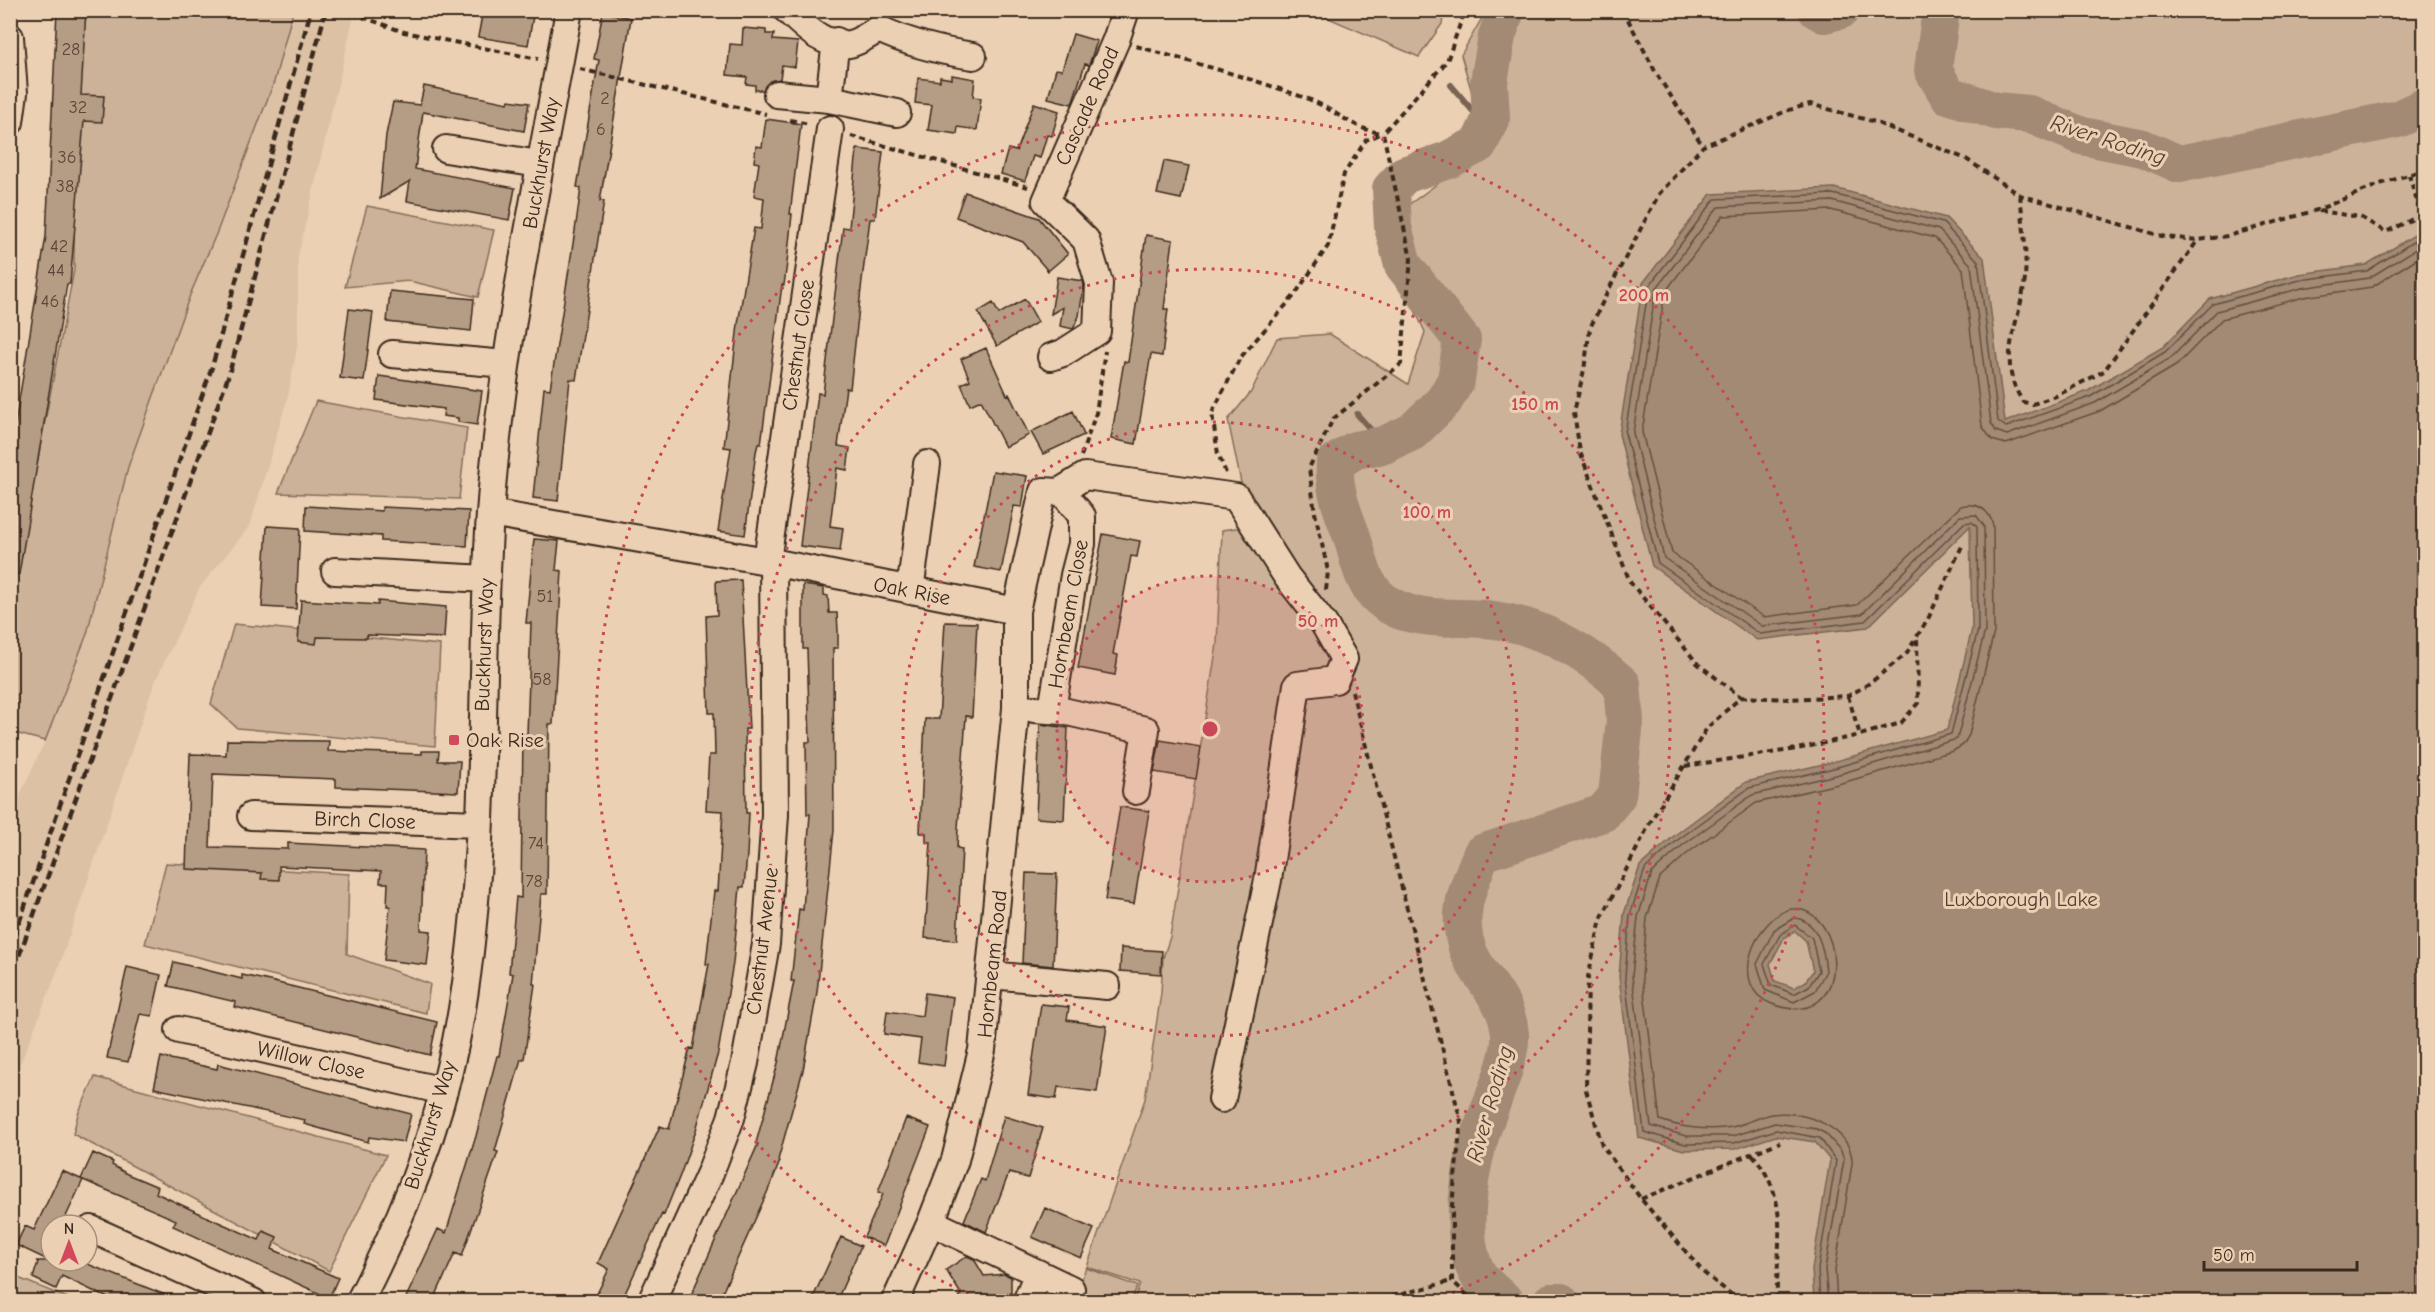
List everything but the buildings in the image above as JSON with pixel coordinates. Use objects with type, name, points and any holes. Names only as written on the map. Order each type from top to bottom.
[{"type":"street","name":"Buckhurst Way","points":[[359,1302],[413,1187],[444,1091],[462,1010],[471,949],[479,824],[490,513],[506,364],[539,164],[569,10]]},
{"type":"street","points":[[787,10],[816,37],[850,44],[880,20],[905,41],[942,52],[973,56]]},
{"type":"street","name":"Cascade Road","points":[[1048,197],[1116,40],[1126,10]]},
{"type":"street","points":[[10,37],[14,93],[10,122]]},
{"type":"street","points":[[829,99],[836,41]]},
{"type":"street","points":[[776,105],[829,99],[897,113]]},
{"type":"street","name":"Chestnut Close","points":[[770,561],[830,129]]},
{"type":"street","points":[[446,149],[539,164]]},
{"type":"street","points":[[1048,197],[1086,240],[1099,283],[1097,331],[1063,353],[1051,357]]},
{"type":"street","points":[[392,354],[506,364]]},
{"type":"street","points":[[910,591],[927,464]]},
{"type":"street","points":[[1016,611],[1043,491],[1064,489],[1085,476],[1236,497],[1287,577],[1324,624],[1344,659],[1335,680],[1297,685],[1268,880],[1221,1099]]},
{"type":"street","name":"Hornbeam Close","points":[[1052,710],[1074,575],[1082,544],[1082,516],[1064,494],[1064,489]]},
{"type":"street","name":"Oak Rise","points":[[490,513],[770,561],[1016,611]]},
{"type":"street","name":"Chestnut Avenue","points":[[651,1302],[710,1173],[731,1118],[745,1063],[766,944],[775,814],[770,561]]},
{"type":"street","points":[[335,571],[487,579]]},
{"type":"street","name":"Hornbeam Road","points":[[895,1302],[931,1222],[955,1160],[982,1050],[1016,708],[1016,611]]},
{"type":"street","points":[[1016,708],[1052,710],[1146,730],[1136,791]]},
{"type":"street","name":"Birch Close","points":[[251,816],[479,824]]},
{"type":"street","points":[[991,975],[1107,986]]},
{"type":"street","name":"Willow Close","points":[[179,1030],[444,1091]]},
{"type":"street","points":[[931,1222],[1071,1289]]},
{"type":"street","points":[[99,1233],[253,1302]]},
{"type":"street","points":[[1026,1302],[1038,1273]]},
{"type":"path","points":[[344,10],[404,32],[776,105]]},
{"type":"path","points":[[1236,497],[1218,454],[1212,413],[1240,358],[1294,296],[1328,246],[1332,219],[1344,174],[1366,140],[1383,133],[1447,61],[1465,10]]},
{"type":"path","points":[[1623,10],[1656,73],[1703,146]]},
{"type":"path","points":[[1116,40],[1273,86],[1326,106],[1365,131],[1383,133]]},
{"type":"path","points":[[1963,544],[1928,619],[1906,654],[1870,683],[1848,696],[1789,699],[1741,697],[1698,664],[1630,582],[1580,452],[1574,412],[1584,370],[1590,328],[1659,194],[1703,146],[1789,110],[1810,104],[1875,122],[1966,159],[2020,195],[2165,237],[2198,240],[2228,236],[2317,210],[2380,184],[2424,171]]},
{"type":"path","points":[[785,118],[830,129],[1048,197]]},
{"type":"path","points":[[1324,624],[1328,572],[1315,513],[1310,468],[1333,419],[1401,364],[1412,259],[1383,133]]},
{"type":"path","points":[[2317,210],[2360,217],[2386,232],[2421,215],[2409,175]]},
{"type":"path","points":[[2020,195],[2025,279],[2010,339],[2012,385],[2023,402],[2033,404],[2056,396],[2104,371],[2198,240]]},
{"type":"path","points":[[1064,489],[1096,413],[1107,354],[1097,331]]},
{"type":"path","points":[[1684,766],[1787,751],[1902,723],[1918,703],[1917,636]]},
{"type":"path","points":[[1344,659],[1461,1122],[1452,1205],[1452,1281],[1475,1302]]},
{"type":"path","points":[[1848,696],[1860,735]]},
{"type":"path","points":[[1741,697],[1707,728],[1652,819],[1601,919],[1588,977],[1586,1090],[1602,1145],[1641,1199],[1704,1273],[1741,1302]]},
{"type":"path","points":[[1641,1199],[1780,1142]]},
{"type":"path","points":[[1752,1154],[1775,1190],[1780,1213],[1777,1302]]},
{"type":"path","points":[[1371,1302],[1452,1281]]},
{"type":"shaded area","points":[[293,11],[355,11],[298,256],[298,342],[288,396],[250,526],[200,587],[154,684],[57,972],[11,1087],[11,815],[45,741],[87,634],[128,467],[190,295],[217,232],[274,82]]},
{"type":"green space","points":[[76,11],[293,11],[274,82],[217,232],[190,295],[128,467],[87,634],[45,741],[11,732],[11,599],[74,270]]},
{"type":"green space","points":[[1322,11],[1444,11],[1442,24],[1419,57],[1326,17]]},
{"type":"green space","name":"Luxborough Lake","points":[[1486,11],[2424,11],[2424,1301],[1133,1302],[1140,1284],[1087,1267],[1145,1099],[1161,993],[1163,958],[1170,937],[1217,644],[1222,530],[1250,526],[1228,420],[1251,392],[1277,338],[1330,334],[1408,384],[1425,332],[1377,228],[1460,167],[1481,124],[1461,55]]},
{"type":"green space","points":[[367,206],[494,230],[478,297],[409,281],[345,287]]},
{"type":"green space","points":[[316,401],[467,428],[459,499],[278,493]]},
{"type":"green space","points":[[234,624],[440,645],[435,746],[237,728],[211,704]]},
{"type":"green space","points":[[166,863],[349,874],[347,954],[430,984],[426,1013],[145,944]]},
{"type":"green space","points":[[95,1077],[386,1155],[329,1271],[73,1134],[78,1114]]},
{"type":"green space","points":[[1086,1268],[1137,1286],[1131,1301],[1072,1302]]},
{"type":"green space","points":[[11,1275],[75,1301],[11,1301]]},
{"type":"water","name":"Luxborough Lake","points":[[1834,188],[1946,218],[1984,258],[2005,422],[2088,391],[2163,347],[2210,299],[2299,274],[2366,265],[2424,229],[2424,1298],[2418,1301],[1814,1301],[1812,1269],[1830,1160],[1815,1142],[1776,1136],[1735,1149],[1684,1150],[1639,1138],[1619,977],[1624,914],[1640,866],[1675,835],[1746,782],[1832,762],[1947,730],[1972,629],[1970,526],[1868,627],[1757,640],[1652,566],[1619,434],[1643,283],[1711,194]],"holes":[[[1795,931],[1806,941],[1813,971],[1805,982],[1794,988],[1775,981],[1770,964],[1784,938]]]},
{"type":"waterway","name":"River Roding","points":[[1506,10],[1497,36],[1489,82],[1491,118],[1479,144],[1448,160],[1404,175],[1391,189],[1393,227],[1403,265],[1462,340],[1456,380],[1444,401],[1412,432],[1384,445],[1355,450],[1335,463],[1335,473],[1339,501],[1363,573],[1379,598],[1408,613],[1442,618],[1494,620],[1529,628],[1579,652],[1622,684],[1625,720],[1617,796],[1603,813],[1482,853],[1465,902],[1463,927],[1469,953],[1499,1000],[1508,1021],[1510,1034],[1505,1066],[1475,1156],[1468,1199],[1468,1241],[1472,1260],[1479,1276],[1506,1302]]},
{"type":"waterway","name":"River Roding","points":[[1817,10],[1824,14],[1841,10]]},
{"type":"waterway","name":"River Roding","points":[[1941,10],[1933,70],[1948,95],[1996,111],[2029,114],[2082,136],[2143,148],[2179,164],[2398,119],[2424,107]]},
{"type":"waterway","points":[[1451,85],[1487,128]]},
{"type":"waterway","points":[[1357,414],[1384,445]]},
{"type":"waterway","name":"River Roding","points":[[1551,1302],[1561,1302]]},
{"type":"railway","points":[[10,949],[212,367],[311,10]]},
{"type":"railway","points":[[10,981],[229,374],[326,10]]},
{"type":"place","name":"Oak Rise","points":[[454,740]]}]
